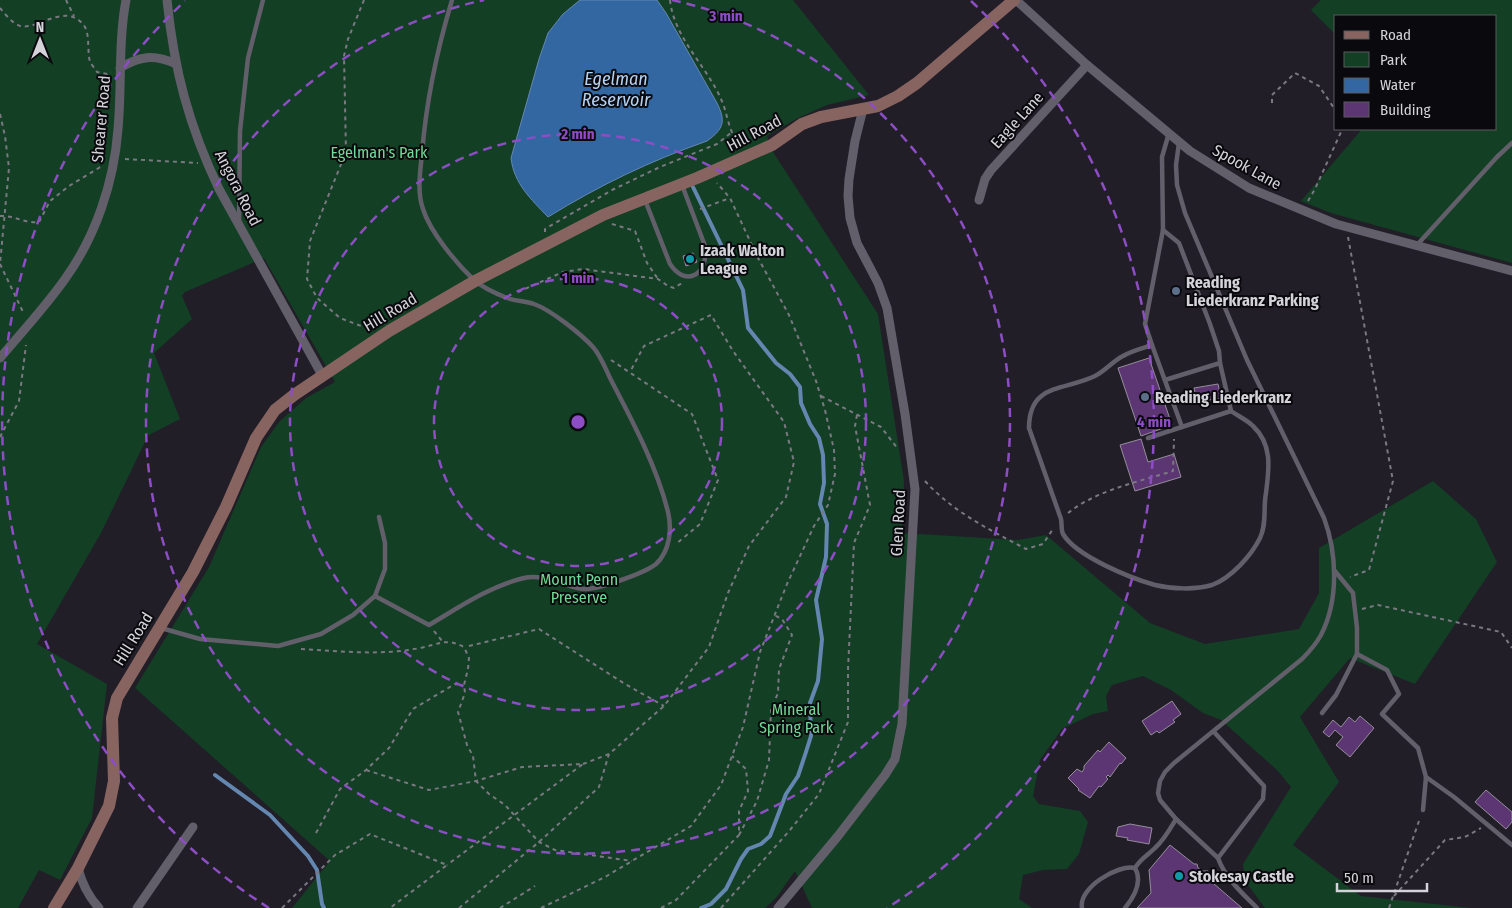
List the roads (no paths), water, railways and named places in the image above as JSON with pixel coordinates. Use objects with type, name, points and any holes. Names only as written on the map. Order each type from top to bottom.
[{"type":"street","name":"Shearer Road","points":[[0,358],[58,288],[82,251],[100,211],[114,158],[118,132],[121,41],[126,0]]},
{"type":"street","name":"Angora Road","points":[[168,0],[176,64],[189,114],[207,164],[322,375]]},
{"type":"street","name":"Hill Road","points":[[54,908],[78,868],[104,817],[111,798],[114,781],[112,718],[117,698],[193,572],[226,507],[247,457],[262,428],[276,410],[322,375],[389,331],[475,281],[603,216],[708,174],[772,145],[802,124],[821,117],[878,106],[917,83],[1015,0]]},
{"type":"street","name":"Spook Lane","points":[[1015,0],[1087,65],[1190,151],[1248,188],[1301,211],[1346,227],[1512,271]]},
{"type":"street","points":[[120,68],[142,58],[154,57],[176,64]]},
{"type":"street","name":"Eagle Lane","points":[[979,200],[985,179],[992,170],[1087,65]]},
{"type":"street","name":"Glen Road","points":[[781,907],[886,775],[895,759],[902,724],[915,489],[905,414],[887,308],[878,283],[858,243],[850,218],[849,180],[855,141],[863,109]]},
{"type":"street","points":[[137,908],[193,827]]},
{"type":"street","points":[[78,868],[81,881],[89,897],[98,908]]},
{"type":"lane","points":[[239,225],[240,131],[248,58],[263,0]]},
{"type":"lane","points":[[375,596],[430,625],[488,591],[521,578],[541,577],[580,588],[591,589],[606,586],[656,565],[664,554],[670,533],[668,513],[655,474],[627,410],[595,348],[554,315],[535,304],[507,298],[475,281],[445,248],[430,226],[422,208],[419,186],[424,130],[434,70],[452,0]]},
{"type":"lane","points":[[1169,133],[1162,157],[1163,230],[1144,324],[1182,427]]},
{"type":"lane","points":[[1180,142],[1176,166],[1180,198],[1247,360],[1324,518],[1332,544],[1334,570],[1328,616],[1313,646],[1302,659],[1174,763],[1164,772],[1160,781],[1158,793],[1160,800],[1176,819],[1218,858],[1231,882],[1258,908]]},
{"type":"lane","points":[[1416,246],[1477,178],[1512,143]]},
{"type":"lane","points":[[644,198],[670,264],[675,272],[680,275],[690,276],[702,269],[706,256],[705,246],[682,184]]},
{"type":"lane","points":[[1152,345],[1124,355],[1095,376],[1058,388],[1039,397],[1032,405],[1029,415],[1029,428],[1061,519],[1062,533],[1072,543],[1090,557],[1138,579],[1157,585],[1200,588],[1225,579],[1242,563],[1261,537],[1264,526],[1265,496],[1269,468],[1267,447],[1261,434],[1251,424],[1231,411],[1219,351],[1210,324],[1179,243],[1163,230]]},
{"type":"lane","points":[[1165,380],[1220,363]]},
{"type":"lane","points":[[1148,438],[1231,411]]},
{"type":"lane","points":[[160,628],[200,639],[278,646],[321,634],[354,615],[375,596],[385,569],[385,543],[379,517]]},
{"type":"lane","points":[[1322,713],[1336,695],[1357,654],[1356,611],[1353,593],[1334,570]]},
{"type":"lane","points":[[1357,654],[1387,670],[1398,694],[1382,714],[1418,748],[1426,777],[1422,810]]},
{"type":"lane","points":[[1214,732],[1264,786],[1263,799],[1218,858]]},
{"type":"lane","points":[[1426,777],[1512,845]]},
{"type":"lane","points":[[1135,868],[1165,838],[1176,819]]},
{"type":"lane","points":[[1082,908],[1081,899],[1094,883],[1124,868],[1135,868]]},
{"type":"lane","points":[[1125,908],[1139,884],[1138,873],[1135,868]]},
{"type":"water","name":"Egelman Reservoir","points":[[580,0],[657,0],[717,103],[722,115],[722,124],[717,133],[707,141],[626,174],[548,217],[524,190],[516,176],[511,158],[548,33],[563,14]]},
{"type":"waterway","points":[[693,187],[743,290],[748,328],[776,363],[790,374],[800,387],[801,403],[810,424],[819,438],[823,455],[824,483],[820,504],[827,524],[826,557],[816,600],[822,639],[818,681],[810,703],[811,736],[805,755],[798,776],[786,794],[770,836],[761,844],[748,849],[726,889],[711,904],[701,908]]},
{"type":"waterway","points":[[215,775],[270,815],[308,856],[317,870],[324,908]]},
{"type":"place","name":"Izaak Walton League","points":[[690,259]]},
{"type":"place","name":"Reading Liederkranz Parking","points":[[1176,291]]},
{"type":"place","name":"Reading Liederkranz","points":[[1145,397]]},
{"type":"place","name":"Stokesay Castle","points":[[1179,876]]},
{"type":"park label","name":"Egelman's Park","points":[[379,152]]},
{"type":"park label","name":"Mount Penn Preserve","points":[[579,588]]},
{"type":"park label","name":"Mineral Spring Park","points":[[796,718]]}]
